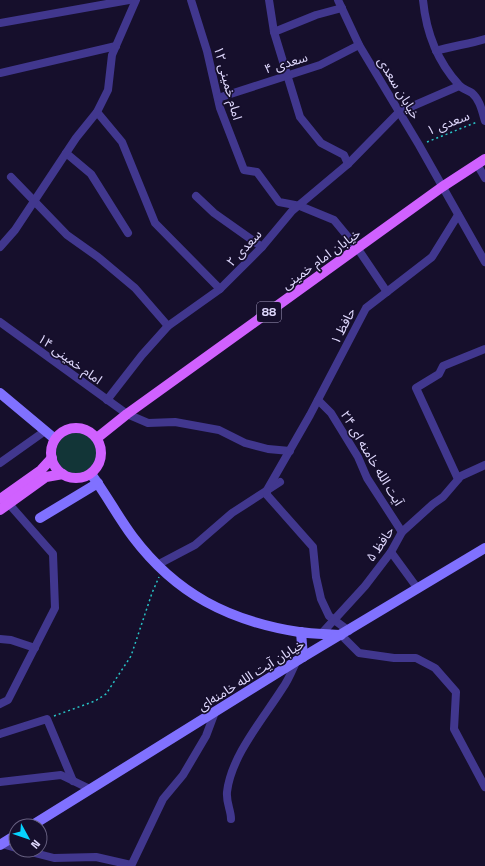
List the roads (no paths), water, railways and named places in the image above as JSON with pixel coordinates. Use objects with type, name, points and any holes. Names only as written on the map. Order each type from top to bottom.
[{"type":"main road","name":"خیابان امام خمینی","points":[[97,438],[126,414],[358,249],[442,187],[481,162]]},
{"type":"main road","points":[[0,393],[55,439]]},
{"type":"main road","points":[[76,428],[88,430],[97,438],[101,445],[100,461],[91,474],[77,478],[63,474],[58,470],[52,458],[51,452],[55,439],[64,431],[76,428]]},
{"type":"main road","points":[[0,510],[4,502],[41,470],[52,458]]},
{"type":"main road","points":[[4,502],[46,477],[63,474]]},
{"type":"main road","points":[[91,474],[132,536],[160,567],[196,597],[224,612],[261,624],[301,632],[345,633]]},
{"type":"main road","points":[[40,518],[98,484]]},
{"type":"main road","name":"خیابان آیت الله خامنه‌ای","points":[[44,818],[485,548]]},
{"type":"main road","points":[[300,660],[301,632]]},
{"type":"street","points":[[0,23],[129,0]]},
{"type":"street","points":[[0,247],[15,230],[76,138],[97,112],[108,90],[112,55],[136,0]]},
{"type":"street","name":"امام خمینی ۱۲","points":[[191,0],[207,51],[220,108],[244,170],[257,172],[279,202],[300,206],[334,220],[358,249],[387,292]]},
{"type":"street","points":[[269,0],[274,32],[300,118],[321,143],[344,155],[348,164]]},
{"type":"street","name":"خیابان سعدی","points":[[338,0],[360,45],[419,145],[485,262]]},
{"type":"street","points":[[423,0],[426,23],[436,51],[459,86],[472,94],[479,102],[485,120]]},
{"type":"street","points":[[274,32],[316,15],[342,8]]},
{"type":"street","points":[[436,51],[456,44],[470,43],[485,39]]},
{"type":"street","name":"سعدی ۴","points":[[218,98],[320,65],[360,45]]},
{"type":"street","points":[[0,73],[116,46]]},
{"type":"street","points":[[399,112],[459,86]]},
{"type":"street","points":[[97,112],[122,142],[155,223],[220,289]]},
{"type":"street","name":"سعدی ۲","points":[[107,400],[142,355],[168,326],[220,289],[262,248],[292,211],[300,206],[348,164],[399,112]]},
{"type":"street","points":[[66,154],[91,174],[128,233]]},
{"type":"street","points":[[481,162],[485,178]]},
{"type":"street","points":[[11,177],[35,200],[67,235],[98,257],[135,288],[168,326]]},
{"type":"street","points":[[196,196],[214,213],[262,248]]},
{"type":"street","name":"حافظ ۱","points":[[267,490],[318,400],[366,308],[432,257],[458,215]]},
{"type":"street","points":[[477,248],[485,243]]},
{"type":"street","name":"امام خمینی ۱۴","points":[[0,322],[126,414],[148,423],[175,422],[219,430],[245,443],[268,449],[290,451]]},
{"type":"street","points":[[458,480],[416,388],[439,374],[443,366],[485,349]]},
{"type":"street","name":"آیت الله خامنه ای ۲۴","points":[[318,400],[331,413],[358,456],[367,478],[402,532]]},
{"type":"street","points":[[0,463],[45,431]]},
{"type":"street","name":"حافظ ۵","points":[[322,633],[365,586],[391,552],[402,532],[443,497],[461,476],[485,465]]},
{"type":"street","points":[[160,567],[195,545],[232,514],[280,482]]},
{"type":"street","points":[[267,490],[267,495],[313,547],[316,577],[321,599],[329,616],[345,633],[359,653],[394,658],[416,658],[435,668],[456,692],[454,730],[485,787]]},
{"type":"street","points":[[0,704],[8,700],[56,608],[53,554],[4,502]]},
{"type":"street","points":[[391,552],[418,589]]},
{"type":"street","points":[[0,639],[12,640],[35,648]]},
{"type":"street","points":[[231,819],[226,803],[229,782],[233,771],[246,744],[264,714],[300,660]]},
{"type":"street","points":[[48,856],[54,858],[96,857],[131,865],[163,799],[183,775],[206,736],[215,712]]},
{"type":"street","points":[[0,734],[47,719],[73,781]]},
{"type":"street","points":[[0,782],[61,775],[90,789]]}]
